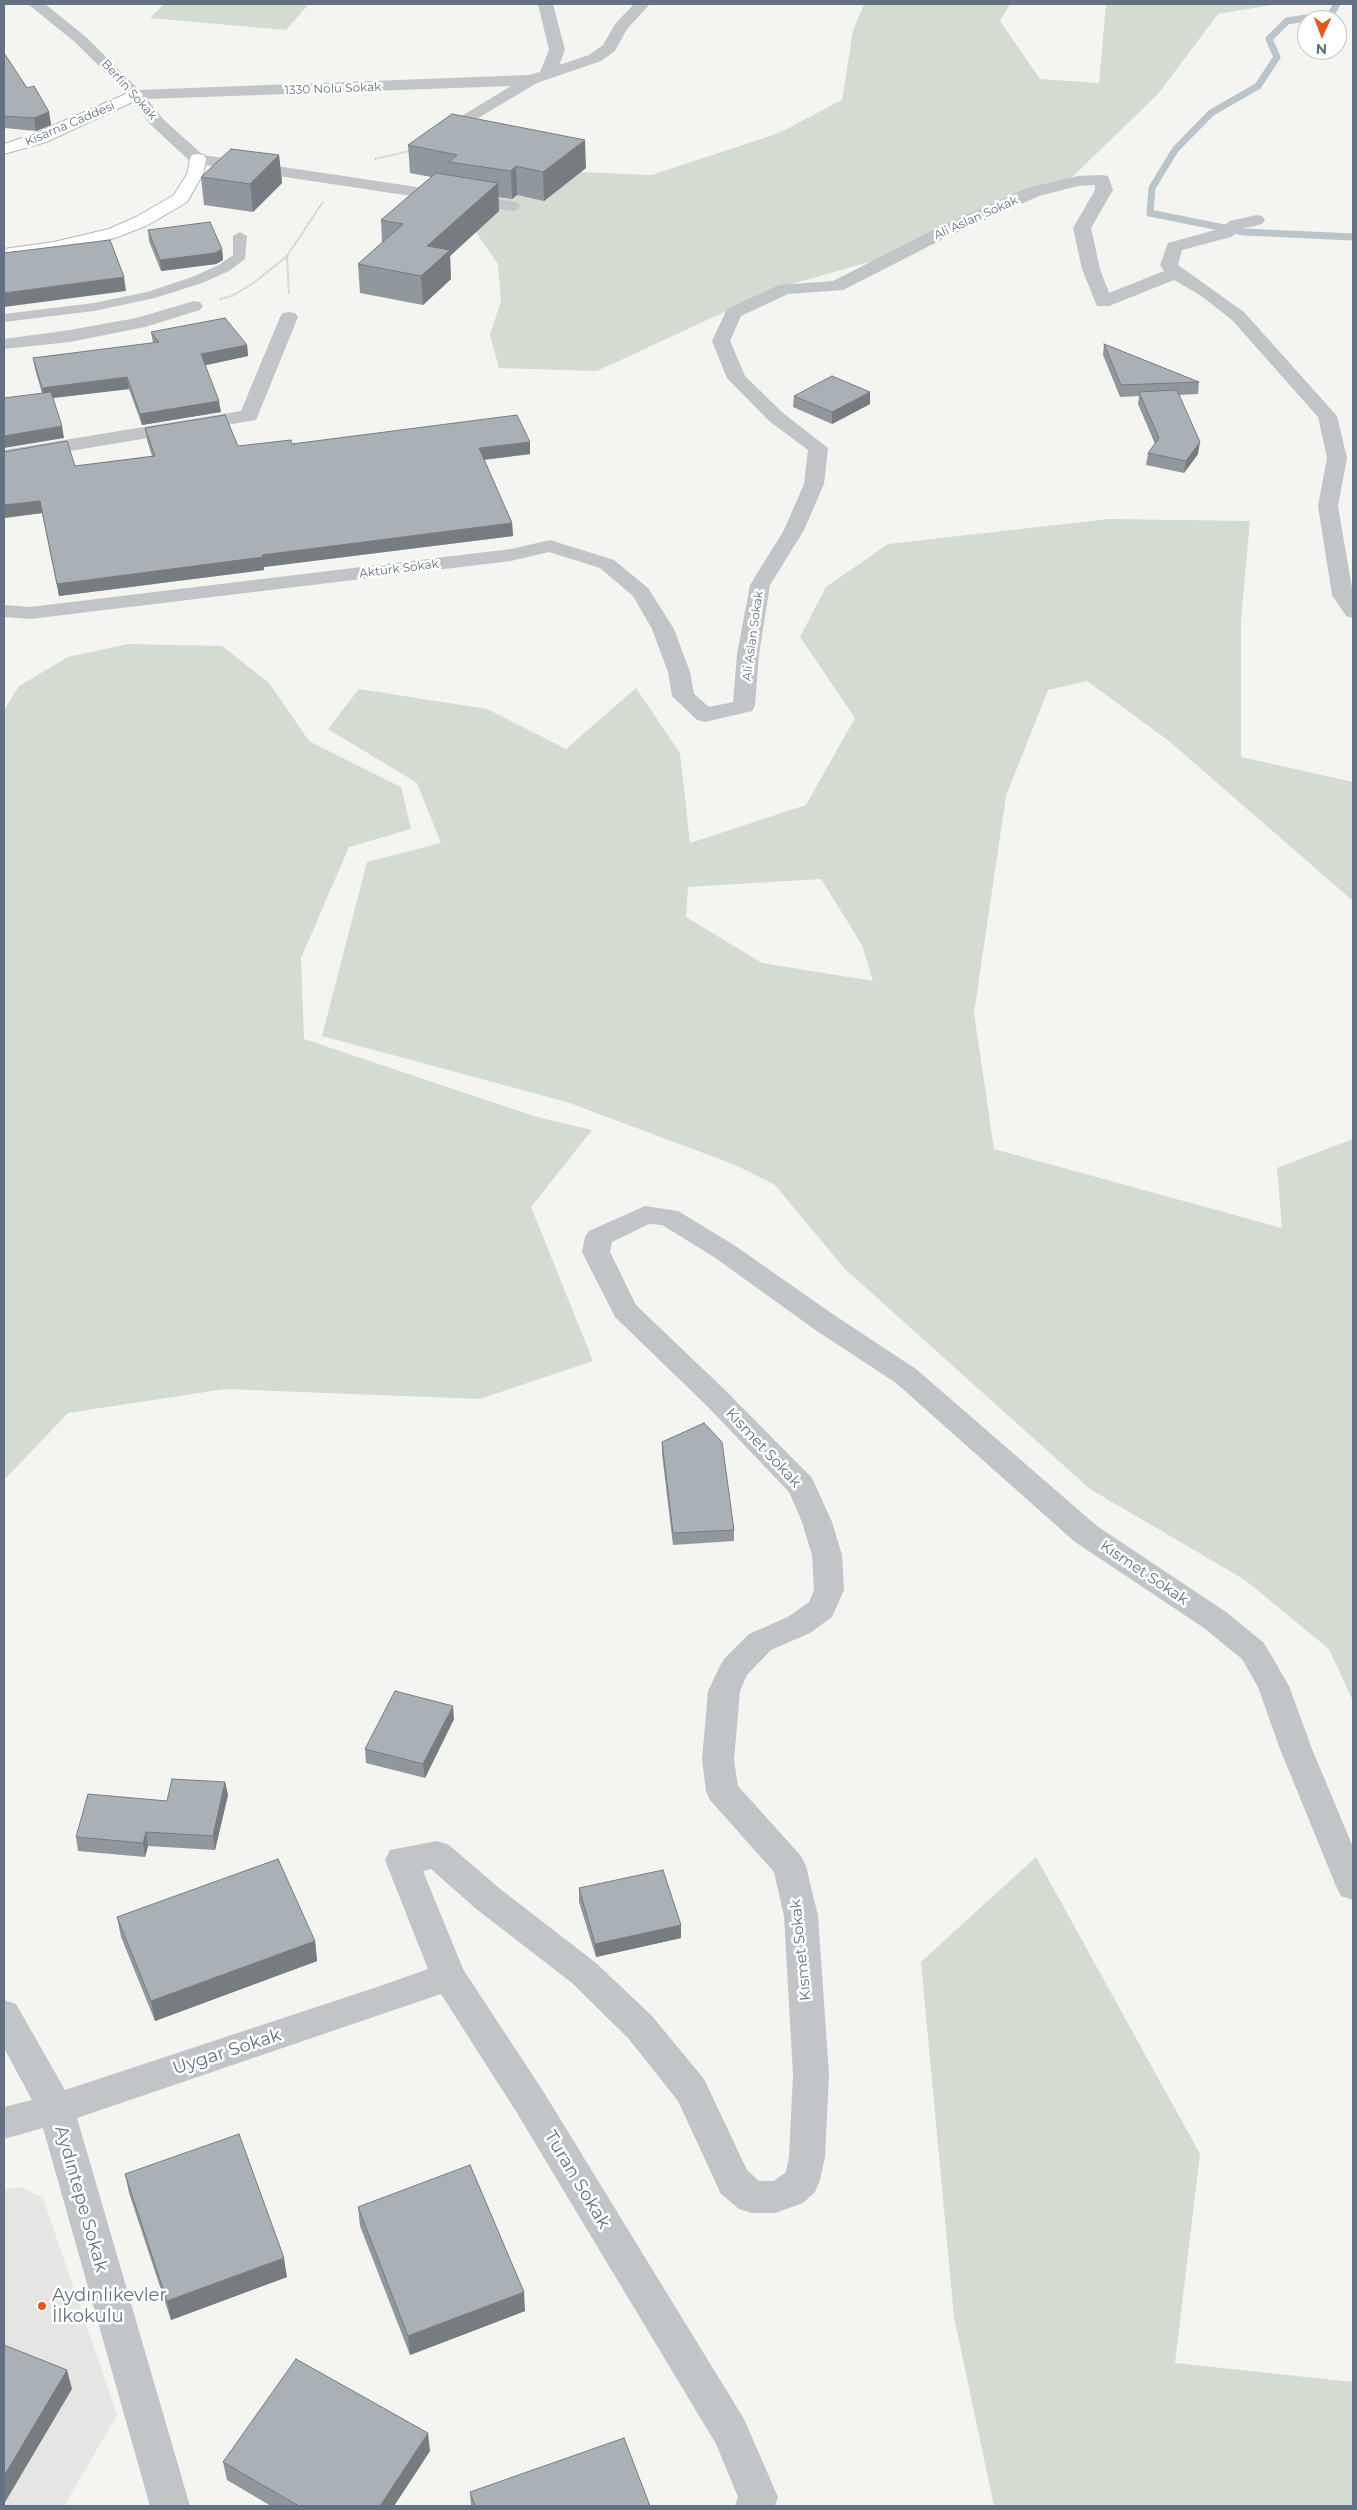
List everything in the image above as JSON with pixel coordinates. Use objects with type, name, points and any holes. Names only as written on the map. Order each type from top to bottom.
[{"type":"street","name":"Berfin Sokak","points":[[36,4],[81,40],[126,84],[158,123],[198,158]]},
{"type":"street","points":[[545,4],[557,50],[547,74]]},
{"type":"street","points":[[448,130],[531,80],[595,58],[609,48],[620,27],[642,4]]},
{"type":"street","name":"1330 Nolu Sokak","points":[[135,96],[531,80]]},
{"type":"street","name":"Kisarna Caddesi","points":[[4,149],[49,134],[135,96]]},
{"type":"street","points":[[4,254],[54,247],[115,233],[142,221],[181,198],[195,174],[198,158],[511,206]]},
{"type":"street","name":"Ali Aslan Sokak","points":[[705,715],[744,706],[748,654],[760,585],[794,530],[814,484],[818,448],[776,417],[736,378],[721,341],[733,313],[785,289],[837,286],[941,233],[1033,192],[1078,181],[1102,180],[1104,190],[1082,228],[1090,269],[1103,302],[1175,273]]},
{"type":"street","points":[[1256,220],[1174,246],[1169,265],[1175,273],[1206,291],[1238,316],[1327,416],[1337,458],[1328,506],[1343,595],[1353,612]]},
{"type":"street","points":[[4,344],[70,336],[139,323],[194,306]]},
{"type":"street","points":[[4,456],[249,416],[289,317]]},
{"type":"street","name":"Aktürk Sokak","points":[[4,611],[30,613],[511,555],[550,546],[608,564],[641,592],[663,629],[678,672],[683,696],[705,715]]},
{"type":"street","name":"Kısmet Sokak","points":[[402,1860],[436,1855],[487,1898],[584,1973],[640,2027],[691,2090],[734,2182],[752,2197],[775,2197],[790,2191],[802,2180],[807,2157],[811,2074],[801,1916],[789,1866],[722,1791],[718,1760],[724,1691],[735,1668],[760,1642],[799,1625],[821,1609],[829,1590],[827,1555],[817,1522],[801,1486],[718,1399],[625,1310],[596,1252],[599,1237],[645,1215],[668,1217],[724,1251],[824,1322],[906,1376],[1086,1534],[1215,1620],[1253,1651],[1273,1686],[1296,1749],[1353,1886]]},
{"type":"street","name":"Turan Sokak","points":[[402,1860],[448,1976],[530,2102],[730,2432],[756,2501]]},
{"type":"street","name":"Uygar Sokak","points":[[4,2123],[56,2109],[390,1998],[448,1976]]},
{"type":"street","name":"Aydıntepe Sokak","points":[[4,2015],[56,2109],[170,2506]]},
{"type":"lane","points":[[4,318],[94,307],[150,295],[197,280],[224,268],[240,256],[240,236]]},
{"type":"path","points":[[194,306],[232,296],[255,282],[287,256],[338,180]]},
{"type":"path","points":[[287,256],[289,317]]},
{"type":"shaded area","points":[[164,4],[309,4],[286,30],[150,18]]},
{"type":"shaded area","points":[[864,4],[1010,4],[1000,21],[1040,79],[1099,83],[1106,4],[1277,4],[1218,14],[1158,94],[1067,182],[904,252],[774,289],[597,371],[499,368],[490,335],[501,301],[498,264],[471,225],[476,163],[533,170],[652,175],[779,133],[842,100],[853,31]]},
{"type":"shaded area","points":[[1109,519],[1250,521],[1241,619],[1241,757],[1353,782],[1353,901],[1169,741],[1087,681],[1048,690],[1006,796],[974,1013],[994,1149],[1282,1228],[1277,1168],[1353,1139],[1353,1701],[1329,1649],[1245,1580],[1090,1489],[845,1269],[775,1185],[733,1164],[567,1102],[322,1036],[367,862],[441,843],[417,783],[328,729],[359,689],[487,709],[566,749],[636,688],[680,753],[690,843],[806,805],[855,718],[800,637],[826,587],[888,544]],"holes":[[[821,879],[862,945],[873,981],[762,963],[686,917],[688,887]]]},
{"type":"shaded area","points":[[128,644],[222,646],[269,683],[309,741],[401,787],[411,829],[349,847],[301,958],[304,1039],[537,1117],[592,1130],[531,1207],[593,1361],[480,1399],[225,1389],[68,1413],[4,1480],[4,710],[19,686],[68,657]]},
{"type":"shaded area","points":[[1036,1857],[1200,2154],[1175,2363],[1353,2382],[1353,2506],[994,2506],[954,2317],[921,1962]]},
{"type":"shaded area","name":"Aydınlıkevler İlkokulu","points":[[21,2187],[43,2198],[117,2415],[64,2506],[4,2506],[4,2189]]},
{"type":"building","points":[[4,53],[27,88],[34,86],[49,112],[34,118],[4,116]]},
{"type":"building","points":[[452,114],[585,140],[543,172],[516,166],[511,171],[449,162],[457,155],[408,145]]},
{"type":"building","points":[[231,149],[279,155],[250,184],[201,177]]},
{"type":"building","points":[[436,173],[498,183],[427,246],[450,250],[421,276],[358,264],[403,224],[381,220]]},
{"type":"building","points":[[210,222],[222,249],[215,253],[160,260],[148,230]]},
{"type":"building","points":[[110,240],[124,277],[4,293],[4,253]]},
{"type":"building","points":[[225,318],[247,345],[201,354],[219,401],[140,414],[127,377],[42,388],[33,358],[159,342],[151,332]]},
{"type":"building","points":[[1104,344],[1199,382],[1121,385]]},
{"type":"building","points":[[832,376],[870,392],[832,412],[794,396]]},
{"type":"building","points":[[1177,390],[1200,442],[1186,461],[1148,453],[1159,438],[1139,392]]},
{"type":"building","points":[[51,392],[62,426],[4,436],[4,398]]},
{"type":"building","points":[[225,415],[238,446],[291,440],[292,444],[517,415],[530,442],[479,448],[512,523],[262,555],[263,557],[57,584],[40,501],[4,505],[4,452],[67,441],[75,466],[155,456],[145,428]]},
{"type":"building","points":[[704,1423],[722,1442],[734,1530],[673,1533],[662,1442]]},
{"type":"building","points":[[395,1691],[453,1706],[423,1764],[365,1749]]},
{"type":"building","points":[[172,1779],[225,1782],[213,1836],[146,1832],[143,1843],[76,1837],[88,1794],[167,1801]]},
{"type":"building","points":[[278,1859],[315,1941],[151,2001],[117,1917]]},
{"type":"building","points":[[663,1870],[681,1925],[595,1944],[579,1888]]},
{"type":"building","points":[[239,2134],[284,2258],[167,2301],[125,2174]]},
{"type":"building","points":[[470,2165],[524,2292],[408,2336],[358,2207]]},
{"type":"building","points":[[4,2345],[67,2370],[4,2476]]},
{"type":"building","points":[[296,2359],[428,2433],[380,2506],[299,2506],[223,2462]]},
{"type":"building","points":[[624,2438],[650,2506],[475,2506],[470,2492]]},
{"type":"waterway","points":[[1337,4],[1331,14],[1287,21],[1269,39],[1277,57],[1258,86],[1211,113],[1175,150],[1152,188],[1150,213],[1244,232],[1353,237]]},
{"type":"place","name":"Aydınlıkevler İlkokulu","points":[[42,2306]]}]
